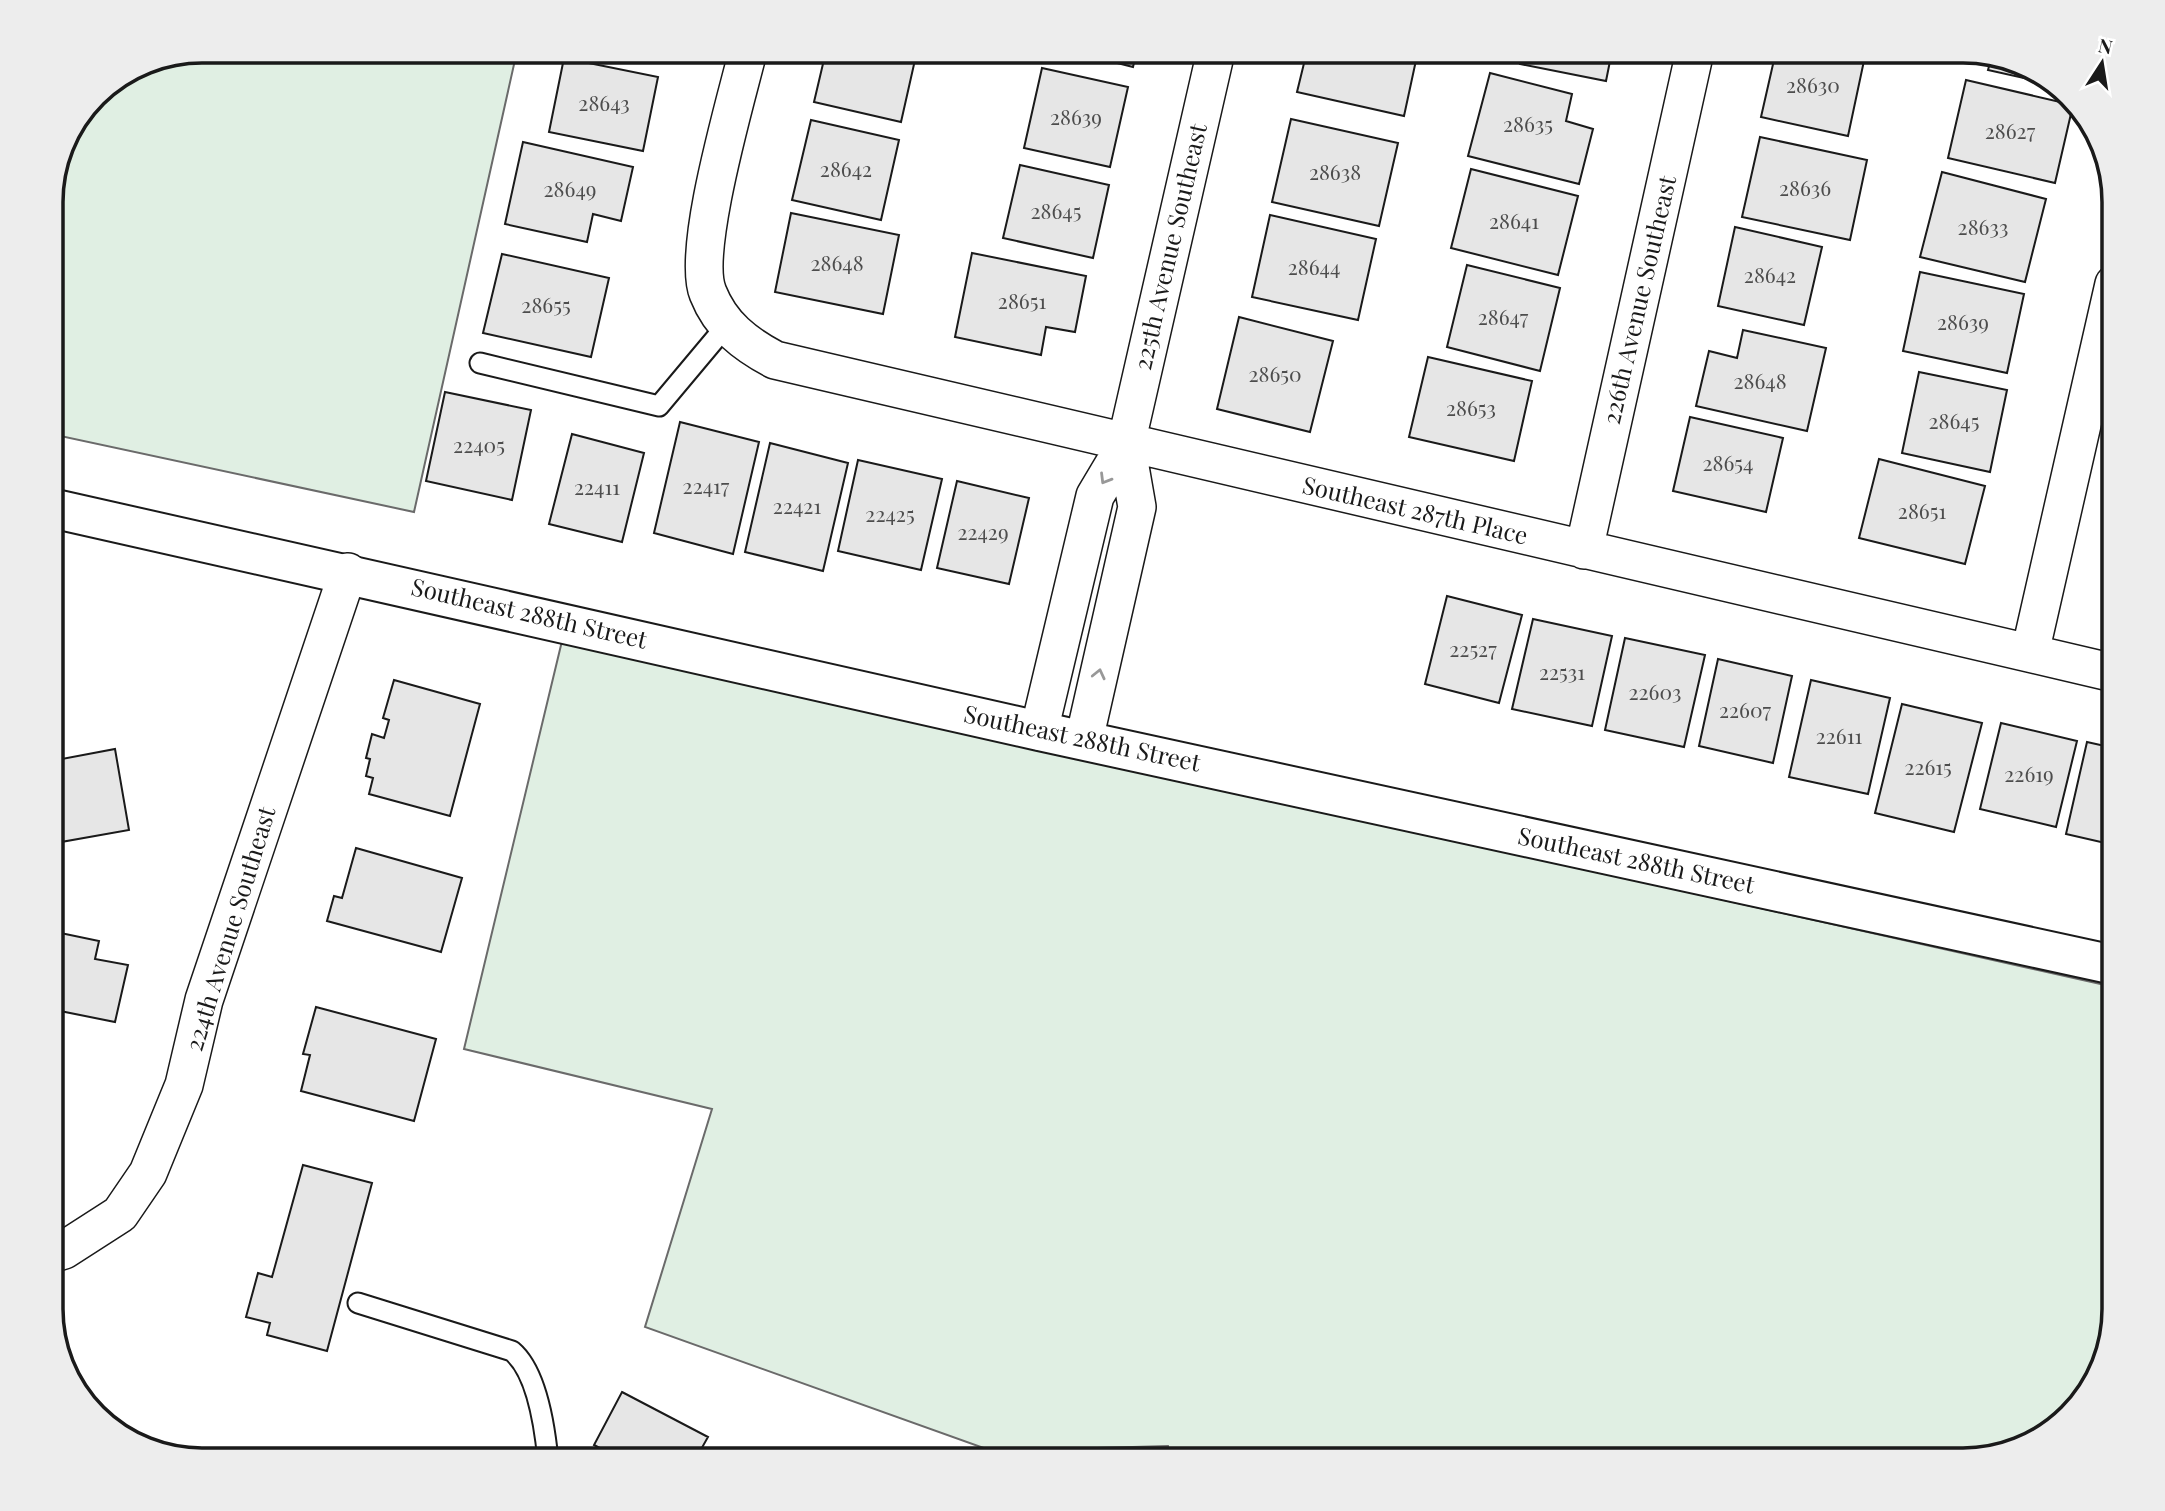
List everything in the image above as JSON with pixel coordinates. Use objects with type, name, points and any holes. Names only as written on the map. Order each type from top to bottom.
[{"type":"street","points":[[726,326],[707,291],[704,243],[745,63]]},
{"type":"street","name":"225th Avenue Southeast","points":[[1039,730],[1095,496],[1126,444],[1213,63]]},
{"type":"street","name":"226th Avenue Southeast","points":[[1584,550],[1692,63]]},
{"type":"street","name":"Southeast 287th Place","points":[[726,326],[755,349],[775,360],[807,370],[2102,670]]},
{"type":"street","points":[[2030,653],[2102,337]]},
{"type":"street","name":"225th Avenue Southeast","points":[[1084,740],[1137,507],[1126,444]]},
{"type":"street","name":"Southeast 288th Street","points":[[63,511],[348,572],[1084,740],[2102,962]]},
{"type":"street","name":"224th Avenue Southeast","points":[[63,1249],[120,1214],[148,1173],[184,1085],[204,1000],[348,572]]},
{"type":"lane","points":[[480,363],[659,406],[726,326]]},
{"type":"lane","points":[[358,1303],[512,1351],[529,1373],[540,1411],[546,1448]]},
{"type":"green space","points":[[192,63],[514,63],[414,512],[63,437],[64,183],[74,148],[82,132],[110,97],[125,86],[148,74]]},
{"type":"green space","points":[[562,641],[2102,984],[2101,1328],[2088,1371],[2068,1401],[2033,1429],[2017,1437],[1982,1447],[984,1448],[645,1327],[712,1109],[464,1049]]},
{"type":"building","points":[[563,63],[589,63],[658,77],[643,151],[549,132]]},
{"type":"building","points":[[823,63],[914,63],[901,122],[814,102]]},
{"type":"building","points":[[1117,63],[1134,63],[1133,67]]},
{"type":"building","points":[[1304,63],[1415,63],[1404,116],[1297,92]]},
{"type":"building","points":[[1520,63],[1610,63],[1606,81]]},
{"type":"building","points":[[1773,63],[1864,63],[1848,136],[1761,117]]},
{"type":"building","points":[[1991,66],[2028,79],[1988,70]]},
{"type":"building","points":[[1042,68],[1128,87],[1110,167],[1024,148]]},
{"type":"building","points":[[1490,73],[1572,94],[1566,121],[1593,129],[1579,184],[1468,156]]},
{"type":"building","points":[[1966,80],[2060,102],[2071,114],[2055,183],[1948,158]]},
{"type":"building","points":[[1291,119],[1398,143],[1379,226],[1272,202]]},
{"type":"building","points":[[811,120],[899,140],[881,220],[792,200]]},
{"type":"building","points":[[1760,137],[1867,160],[1850,240],[1742,217]]},
{"type":"building","points":[[523,142],[633,167],[621,221],[593,214],[587,242],[505,224]]},
{"type":"building","points":[[1020,165],[1109,185],[1093,258],[1003,238]]},
{"type":"building","points":[[1471,169],[1578,196],[1558,275],[1451,248]]},
{"type":"building","points":[[1942,172],[2046,199],[2025,282],[1920,257]]},
{"type":"building","points":[[791,213],[899,235],[883,314],[775,292]]},
{"type":"building","points":[[1270,215],[1376,239],[1358,320],[1252,297]]},
{"type":"building","points":[[1735,227],[1822,247],[1804,325],[1718,306]]},
{"type":"building","points":[[972,253],[1086,276],[1075,332],[1046,327],[1041,355],[955,337]]},
{"type":"building","points":[[502,254],[609,278],[591,357],[483,333]]},
{"type":"building","points":[[1467,265],[1560,288],[1540,371],[1447,347]]},
{"type":"building","points":[[1920,272],[2024,294],[2007,373],[1903,351]]},
{"type":"building","points":[[1239,317],[1333,341],[1310,432],[1217,409]]},
{"type":"building","points":[[1743,330],[1826,348],[1807,431],[1696,406],[1709,351],[1737,358]]},
{"type":"building","points":[[1428,357],[1532,381],[1514,461],[1409,437]]},
{"type":"building","points":[[1919,372],[2007,390],[1990,472],[1902,453]]},
{"type":"building","points":[[445,392],[531,410],[512,500],[426,481]]},
{"type":"building","points":[[1690,417],[1783,438],[1766,512],[1673,491]]},
{"type":"building","points":[[680,422],[759,442],[733,554],[654,533]]},
{"type":"building","points":[[572,434],[644,453],[622,542],[549,524]]},
{"type":"building","points":[[770,443],[848,463],[823,571],[745,552]]},
{"type":"building","points":[[1879,459],[1985,486],[1965,564],[1859,538]]},
{"type":"building","points":[[858,460],[942,479],[921,570],[838,551]]},
{"type":"building","points":[[957,481],[1029,498],[1009,584],[937,568]]},
{"type":"building","points":[[1447,596],[1522,615],[1499,703],[1425,684]]},
{"type":"building","points":[[1533,619],[1612,636],[1592,726],[1512,709]]},
{"type":"building","points":[[1625,638],[1705,655],[1684,747],[1605,730]]},
{"type":"building","points":[[1718,659],[1792,676],[1773,763],[1699,746]]},
{"type":"building","points":[[394,680],[480,704],[450,816],[369,794],[373,778],[366,776],[370,759],[366,758],[372,734],[384,738],[389,720],[383,718]]},
{"type":"building","points":[[1811,680],[1890,698],[1868,794],[1789,777]]},
{"type":"building","points":[[1902,704],[1982,723],[1954,832],[1875,813]]},
{"type":"building","points":[[2001,723],[2077,741],[2056,827],[1980,809]]},
{"type":"building","points":[[2087,742],[2102,745],[2102,842],[2066,834]]},
{"type":"building","points":[[115,749],[129,830],[63,842],[63,759]]},
{"type":"building","points":[[356,848],[462,878],[441,952],[327,921],[334,896],[342,898]]},
{"type":"building","points":[[63,934],[99,941],[95,959],[128,965],[115,1022],[63,1012]]},
{"type":"building","points":[[316,1007],[436,1039],[414,1121],[301,1091],[310,1055],[303,1054]]},
{"type":"building","points":[[303,1165],[372,1183],[327,1351],[267,1335],[270,1323],[246,1317],[258,1273],[272,1277]]},
{"type":"building","points":[[622,1392],[708,1437],[702,1448],[600,1448],[594,1445]]}]
